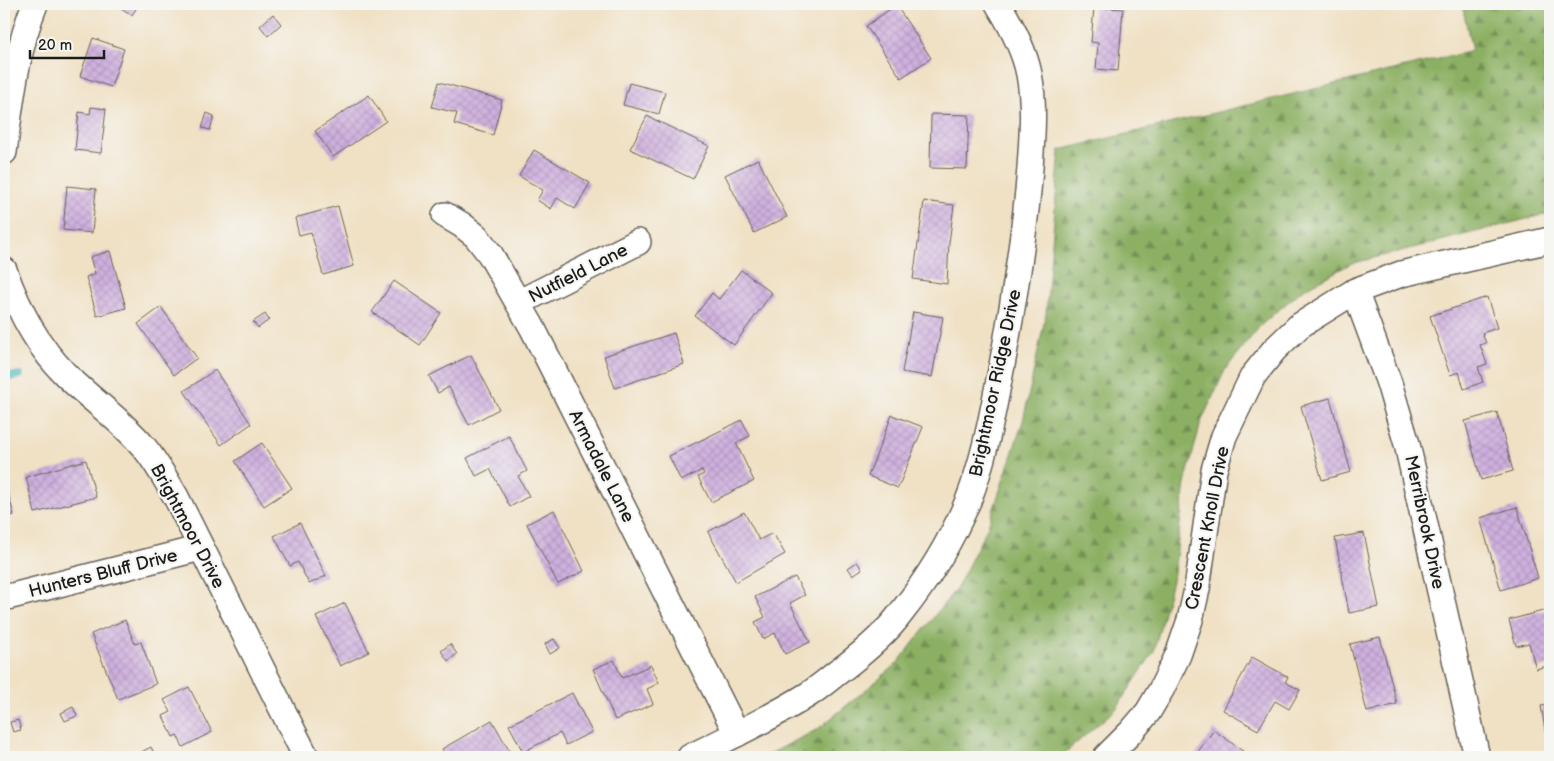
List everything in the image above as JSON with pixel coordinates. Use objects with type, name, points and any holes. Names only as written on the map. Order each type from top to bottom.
[{"type":"street","points":[[4,152],[20,50],[35,4]]},
{"type":"street","name":"Brightmoor Ridge Drive","points":[[690,757],[772,717],[809,695],[858,657],[882,635],[900,615],[929,574],[949,542],[968,500],[981,461],[1015,297],[1028,200],[1032,99],[1028,72],[1019,44],[998,4]]},
{"type":"street","name":"Armadale Lane","points":[[445,215],[462,225],[481,242],[490,254],[532,327],[738,734]]},
{"type":"street","name":"Crescent Knoll Drive","points":[[1106,757],[1148,712],[1178,656],[1190,620],[1197,589],[1214,470],[1224,436],[1253,376],[1274,350],[1299,326],[1355,291],[1401,274],[1550,240]]},
{"type":"street","name":"Nutfield Lane","points":[[518,303],[638,242]]},
{"type":"street","name":"Brightmoor Drive","points":[[4,270],[18,306],[35,337],[64,372],[144,447],[176,497],[306,757]]},
{"type":"street","name":"Merribrook Drive","points":[[1355,291],[1390,383],[1408,444],[1477,757]]},
{"type":"street","name":"Hunters Bluff Drive","points":[[4,598],[202,548]]},
{"type":"green space","points":[[1462,4],[1550,4],[1550,213],[1350,264],[1302,290],[1260,326],[1225,370],[1201,422],[1185,483],[1174,573],[1154,651],[1116,709],[1060,757],[764,757],[818,729],[896,665],[958,586],[988,526],[1023,421],[1046,314],[1060,150],[1472,51]]},
{"type":"building","points":[[115,4],[139,4],[132,15]]},
{"type":"building","points":[[896,5],[931,58],[901,78],[866,26]]},
{"type":"building","points":[[1094,7],[1123,9],[1118,71],[1096,69],[1098,43],[1091,42]]},
{"type":"building","points":[[273,14],[281,24],[268,36],[260,26]]},
{"type":"building","points":[[93,38],[124,49],[111,87],[80,76]]},
{"type":"building","points":[[439,82],[502,100],[493,135],[454,124],[457,113],[432,107]]},
{"type":"building","points":[[629,83],[665,92],[659,114],[623,105]]},
{"type":"building","points":[[369,95],[386,121],[333,157],[315,131]]},
{"type":"building","points":[[91,107],[106,109],[101,153],[75,150],[79,112],[90,114]]},
{"type":"building","points":[[207,113],[214,116],[210,130],[202,128]]},
{"type":"building","points":[[931,114],[969,115],[967,169],[930,168]]},
{"type":"building","points":[[647,116],[709,146],[693,179],[630,149]]},
{"type":"building","points":[[534,150],[590,183],[575,209],[557,198],[551,209],[537,200],[543,190],[519,176]]},
{"type":"building","points":[[758,159],[787,217],[754,233],[725,175]]},
{"type":"building","points":[[67,186],[96,189],[92,233],[63,230]]},
{"type":"building","points":[[924,201],[954,205],[949,243],[947,284],[913,279]]},
{"type":"building","points":[[338,206],[354,266],[323,275],[311,232],[299,235],[295,218]]},
{"type":"building","points":[[110,251],[126,308],[97,316],[86,277],[95,274],[90,257]]},
{"type":"building","points":[[741,270],[772,293],[734,345],[695,316],[712,293],[719,299]]},
{"type":"building","points":[[394,281],[441,313],[420,345],[372,312]]},
{"type":"building","points":[[1487,297],[1497,328],[1482,333],[1486,343],[1480,345],[1487,364],[1478,367],[1483,382],[1464,389],[1459,372],[1450,375],[1430,316]]},
{"type":"building","points":[[161,307],[197,358],[174,375],[138,324]]},
{"type":"building","points":[[913,312],[943,317],[932,377],[902,372]]},
{"type":"building","points":[[265,314],[269,320],[258,328],[253,322]]},
{"type":"building","points":[[674,333],[684,364],[615,388],[604,356]]},
{"type":"building","points":[[471,355],[499,409],[469,425],[449,387],[438,393],[429,376]]},
{"type":"building","points":[[215,370],[251,424],[221,445],[184,391]]},
{"type":"building","points":[[1330,398],[1351,472],[1322,480],[1301,406]]},
{"type":"building","points":[[1497,412],[1513,471],[1481,480],[1465,421]]},
{"type":"building","points":[[892,415],[923,427],[898,488],[868,476]]},
{"type":"building","points":[[742,420],[750,436],[736,443],[754,481],[711,502],[698,477],[704,474],[702,470],[681,481],[669,456]]},
{"type":"building","points":[[509,436],[527,471],[518,476],[529,496],[510,507],[490,469],[476,476],[467,458]]},
{"type":"building","points":[[262,443],[292,488],[264,506],[235,461]]},
{"type":"building","points":[[86,460],[96,497],[35,513],[26,477]]},
{"type":"building","points":[[7,489],[14,515],[4,518],[4,490]]},
{"type":"building","points":[[1517,507],[1538,578],[1501,590],[1480,518]]},
{"type":"building","points":[[554,510],[584,571],[558,584],[527,524]]},
{"type":"building","points":[[744,512],[759,540],[773,533],[785,554],[736,582],[708,532]]},
{"type":"building","points":[[300,523],[326,576],[309,584],[298,562],[290,566],[274,536]]},
{"type":"building","points":[[1364,533],[1379,607],[1349,613],[1335,538]]},
{"type":"building","points":[[857,562],[862,569],[853,575],[848,568]]},
{"type":"building","points":[[795,577],[805,595],[790,603],[810,642],[785,654],[775,633],[763,639],[755,622],[765,617],[755,597]]},
{"type":"building","points":[[345,603],[369,652],[340,666],[316,617]]},
{"type":"building","points":[[1550,609],[1550,665],[1536,669],[1529,643],[1516,646],[1509,620]]},
{"type":"building","points":[[125,620],[135,644],[141,642],[156,684],[118,699],[91,634]]},
{"type":"building","points":[[1380,637],[1397,704],[1367,712],[1350,644]]},
{"type":"building","points":[[554,639],[560,648],[550,654],[545,644]]},
{"type":"building","points":[[450,644],[457,654],[448,661],[441,651]]},
{"type":"building","points":[[1252,657],[1288,677],[1285,682],[1300,690],[1289,709],[1275,701],[1258,730],[1223,710]]},
{"type":"building","points":[[614,660],[622,678],[651,665],[659,683],[647,689],[653,704],[615,720],[593,669]]},
{"type":"building","points":[[189,687],[212,732],[183,747],[177,735],[173,737],[163,716],[171,712],[164,700]]},
{"type":"building","points":[[572,693],[592,732],[566,745],[560,733],[523,752],[509,725]]},
{"type":"building","points":[[1550,704],[1550,754],[1549,754],[1541,706]]},
{"type":"building","points":[[73,707],[77,716],[65,721],[61,713]]},
{"type":"building","points":[[18,720],[21,730],[13,732],[10,722]]},
{"type":"building","points":[[492,720],[511,754],[505,757],[447,757],[442,749]]},
{"type":"building","points":[[1214,730],[1244,752],[1240,757],[1194,757]]},
{"type":"building","points":[[151,747],[156,757],[132,757]]},
{"type":"waterway","points":[[4,378],[20,375]]}]
